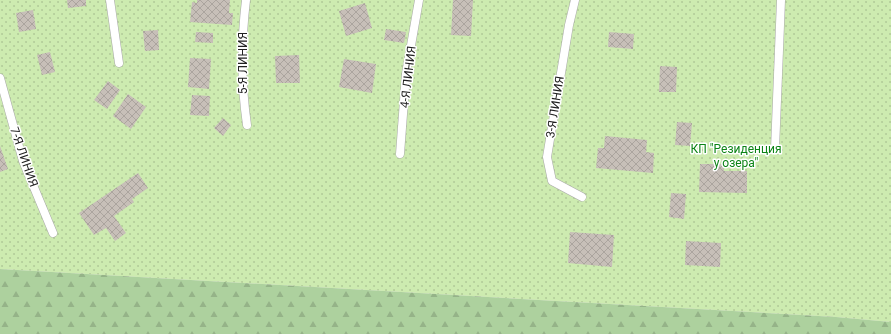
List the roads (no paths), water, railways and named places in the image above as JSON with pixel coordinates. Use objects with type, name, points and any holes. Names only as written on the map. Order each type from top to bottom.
[{"type":"lane","points":[[110,0],[120,63]]},
{"type":"lane","name":"5-Я ЛИНИЯ","points":[[246,0],[243,24],[242,92],[247,125]]},
{"type":"lane","name":"4-Я ЛИНИЯ","points":[[400,154],[406,74],[419,0]]},
{"type":"lane","name":"3-Я ЛИНИЯ","points":[[575,0],[569,25],[547,157],[552,181],[582,197]]},
{"type":"lane","points":[[775,149],[781,0]]},
{"type":"lane","name":"7-Я ЛИНИЯ","points":[[0,78],[23,161],[53,233]]},
{"type":"park label","name":"КП \"Резиденция у озера\"","points":[[736,156]]}]
